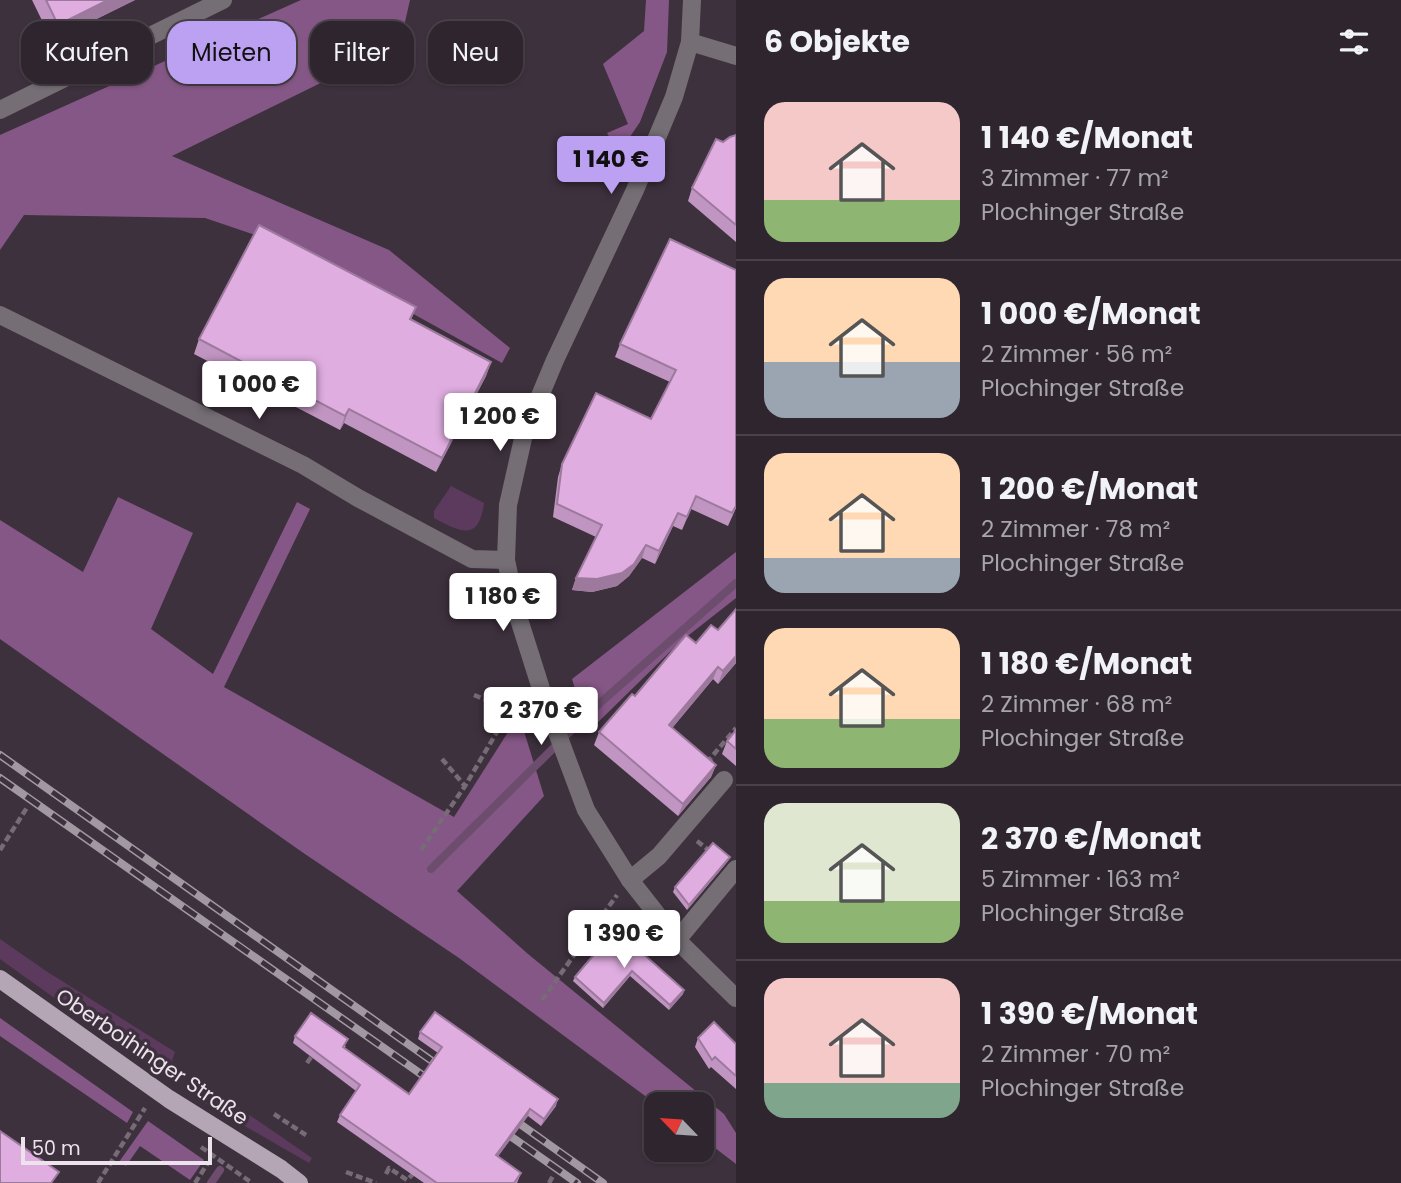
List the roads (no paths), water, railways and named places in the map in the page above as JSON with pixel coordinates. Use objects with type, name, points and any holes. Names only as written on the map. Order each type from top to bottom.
[{"type":"main road","name":"Oberboihinger Straße","points":[[0,979],[169,1099],[299,1183]]},
{"type":"main road","name":"Oberboihinger Straße","points":[[281,1169],[312,1183]]},
{"type":"street","points":[[0,110],[223,0]]},
{"type":"street","points":[[692,0],[690,41],[674,97],[635,190],[555,359],[524,434],[508,505],[506,561],[517,613],[542,695],[586,810],[630,880],[677,940],[736,999]]},
{"type":"street","points":[[690,41],[736,56]]},
{"type":"street","points":[[0,315],[303,465],[358,498],[472,559],[506,561]]},
{"type":"street","points":[[630,880],[659,856],[723,780]]},
{"type":"street","points":[[677,940],[735,871]]},
{"type":"waterway","points":[[431,869],[591,711],[736,583]]},
{"type":"waterway","points":[[211,1183],[220,1170]]},
{"type":"railway","points":[[0,755],[449,1073]]},
{"type":"railway","points":[[0,778],[438,1086]]},
{"type":"railway","points":[[506,1114],[603,1183]]},
{"type":"railway","points":[[496,1126],[577,1183]]}]
